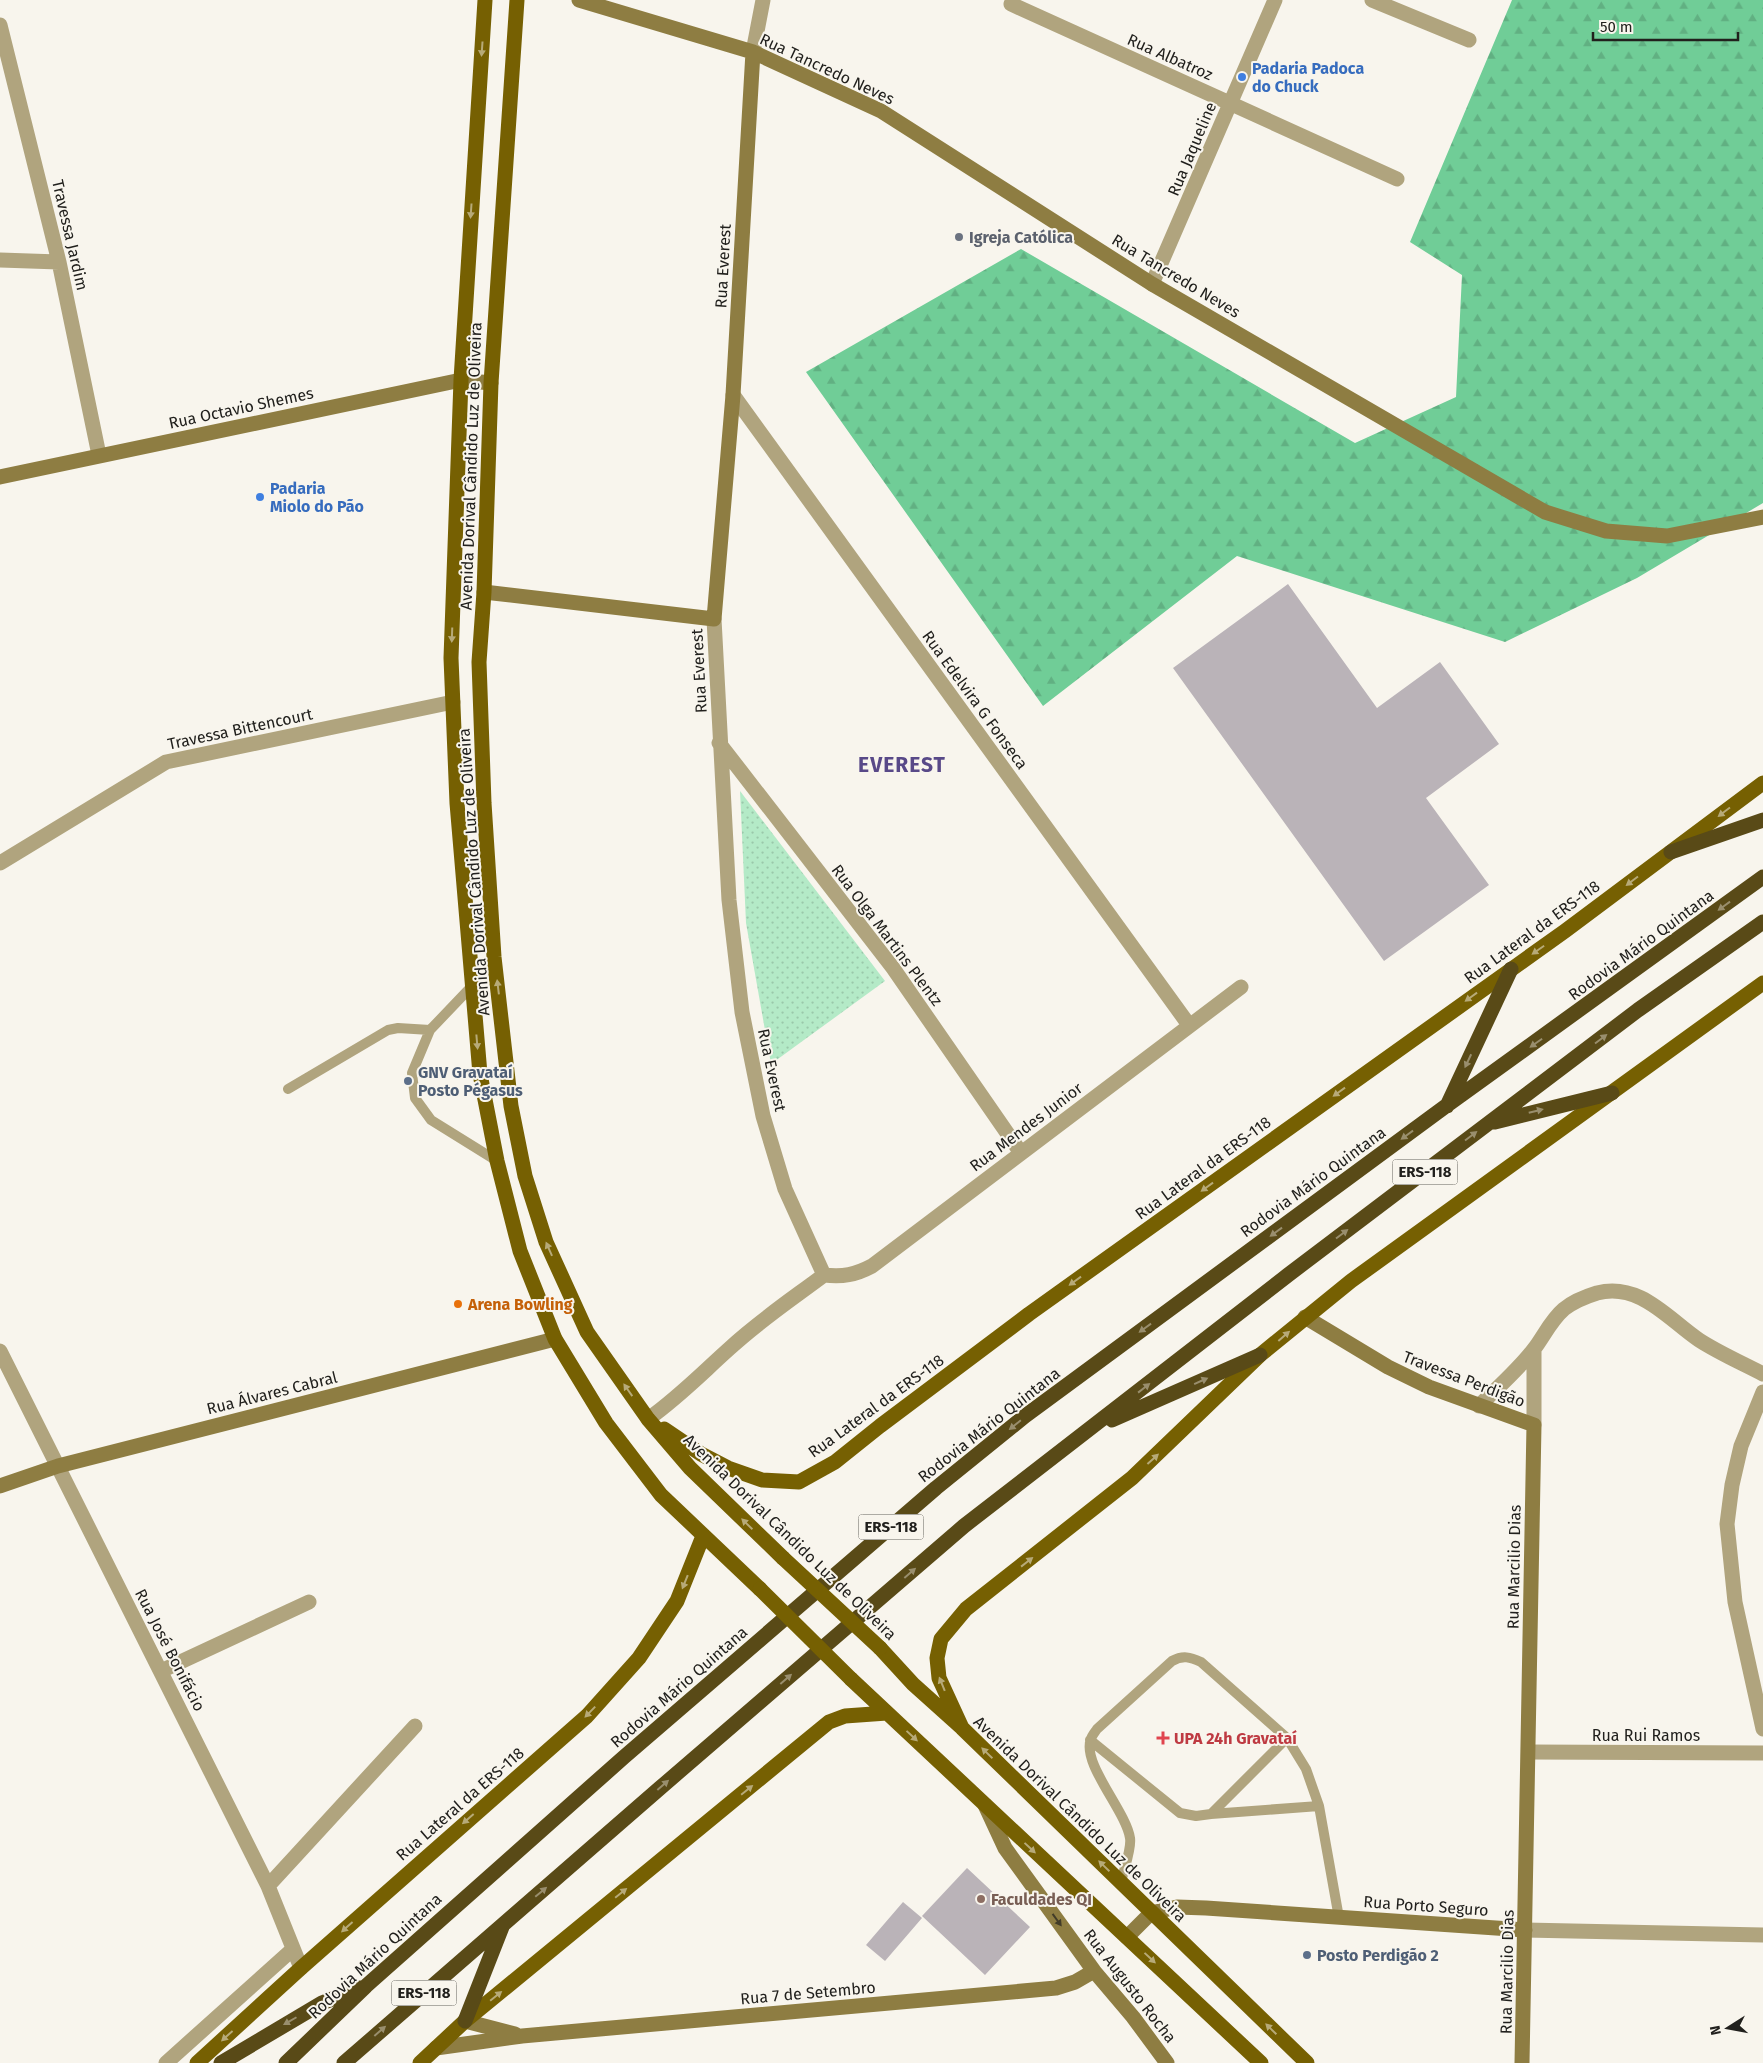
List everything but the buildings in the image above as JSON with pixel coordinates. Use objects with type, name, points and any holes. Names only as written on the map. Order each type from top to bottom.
[{"type":"highway","points":[[1671,852],[1763,820]]},
{"type":"highway","name":"Rodovia Mário Quintana","points":[[286,2063],[366,1986],[616,1764],[943,1482],[1025,1416],[1446,1106],[1763,877]]},
{"type":"highway","name":"ERS-118","points":[[344,2063],[964,1526],[1288,1275],[1638,1010],[1763,922]]},
{"type":"highway","points":[[1446,1106],[1511,969]]},
{"type":"highway","points":[[1489,1123],[1612,1092]]},
{"type":"highway","points":[[1092,1428],[1260,1355]]},
{"type":"highway","points":[[465,2021],[504,1923]]},
{"type":"highway","points":[[221,2063],[322,2002],[366,1986]]},
{"type":"main road","name":"Avenida Dorival Cândido Luz de Oliveira","points":[[485,0],[461,380],[451,658],[457,803],[480,1074],[497,1161],[520,1251],[555,1339],[606,1423],[661,1495],[760,1589],[851,1680],[1261,2063]]},
{"type":"main road","name":"Avenida Dorival Cândido Luz de Oliveira","points":[[517,0],[491,383],[484,592],[479,662],[484,803],[494,957],[511,1106],[525,1176],[546,1242],[587,1332],[648,1419],[690,1468],[782,1558],[880,1648],[913,1684],[962,1728],[1307,2063]]},
{"type":"main road","name":"Rua Lateral da ERS-118","points":[[648,1419],[701,1454],[728,1468],[762,1480],[798,1482],[835,1462],[887,1420],[1029,1314],[1511,969],[1763,783]]},
{"type":"main road","points":[[962,1728],[939,1678],[937,1658],[940,1639],[966,1609],[1132,1478],[1260,1355],[1305,1317],[1351,1281],[1763,983]]},
{"type":"main road","name":"Rua Lateral da ERS-118","points":[[197,2063],[301,1968],[587,1716],[639,1658],[677,1601],[703,1536]]},
{"type":"main road","points":[[420,2063],[465,2021],[829,1722],[845,1716],[887,1713]]},
{"type":"street","name":"Rua Tancredo Neves","points":[[579,0],[753,52],[881,111],[1152,284],[1545,512],[1606,531],[1667,536],[1763,517]]},
{"type":"street","points":[[753,52],[763,0]]},
{"type":"street","name":"Rua Jaqueline","points":[[1152,284],[1275,0]]},
{"type":"street","points":[[1372,0],[1469,40]]},
{"type":"street","name":"Rua Albatroz","points":[[1011,4],[1397,179]]},
{"type":"street","name":"Travessa Jardim","points":[[0,25],[59,262],[99,455]]},
{"type":"street","name":"Rua Everest","points":[[753,52],[733,395],[714,619],[719,743],[729,900],[744,1021],[763,1116],[785,1189],[824,1275]]},
{"type":"street","points":[[0,260],[59,262]]},
{"type":"street","name":"Rua Octavio Shemes","points":[[0,477],[461,380],[491,383]]},
{"type":"street","name":"Rua Edelvira G Fonseca","points":[[733,395],[1189,1026]]},
{"type":"street","points":[[484,592],[714,619]]},
{"type":"street","name":"Travessa Bittencourt","points":[[0,863],[166,762],[453,702]]},
{"type":"street","name":"Rua Olga Martins Plentz","points":[[719,743],[892,968],[1021,1153]]},
{"type":"street","name":"Rua Mendes Junior","points":[[824,1275],[843,1277],[858,1273],[872,1266],[1241,987]]},
{"type":"street","points":[[648,1419],[690,1387],[730,1348],[770,1314],[824,1275]]},
{"type":"street","points":[[1479,1406],[1534,1349],[1547,1328],[1562,1310],[1580,1298],[1601,1292],[1618,1290],[1635,1294],[1653,1303],[1701,1341],[1763,1374]]},
{"type":"street","name":"Travessa Perdigão","points":[[1305,1317],[1388,1367],[1429,1387],[1534,1425]]},
{"type":"street","name":"Rua Álvares Cabral","points":[[0,1486],[58,1466],[555,1339]]},
{"type":"street","name":"Rua Marcilio Dias","points":[[1522,2063],[1529,1752],[1534,1349]]},
{"type":"street","name":"Rua José Bonifácio","points":[[0,1351],[268,1886],[301,1968]]},
{"type":"street","points":[[1763,1392],[1741,1446],[1732,1485],[1727,1524],[1735,1602],[1758,1684],[1763,1729]]},
{"type":"street","points":[[160,1671],[309,1602]]},
{"type":"street","points":[[268,1886],[415,1726]]},
{"type":"street","name":"Rua Rui Ramos","points":[[1529,1752],[1763,1752]]},
{"type":"street","name":"Rua Augusto Rocha","points":[[984,1805],[1005,1848],[1094,1971],[1138,2024],[1167,2063]]},
{"type":"street","name":"Rua Porto Seguro","points":[[1151,1913],[1177,1907],[1206,1908],[1525,1930],[1763,1935]]},
{"type":"street","points":[[1127,1937],[1151,1913]]},
{"type":"street","points":[[166,2063],[293,1949]]},
{"type":"street","name":"Rua 7 de Setembro","points":[[436,2048],[522,2036],[1056,1988],[1076,1982],[1094,1971]]},
{"type":"street","name":"Rua 7 de Setembro","points":[[465,2021],[522,2036]]},
{"type":"lane","points":[[472,986],[430,1030],[412,1073],[415,1098],[431,1120],[497,1161]]},
{"type":"lane","points":[[288,1089],[388,1030],[398,1028],[430,1030]]},
{"type":"lane","points":[[1121,1883],[1131,1840],[1127,1825],[1094,1765],[1090,1753],[1090,1740],[1097,1729],[1172,1661],[1180,1657],[1190,1657],[1201,1662],[1287,1738],[1306,1769],[1318,1806],[1339,1918]]},
{"type":"lane","points":[[1210,1814],[1287,1738]]},
{"type":"lane","points":[[1090,1740],[1180,1812],[1196,1816],[1318,1806]]},
{"type":"green space","points":[[1512,0],[1763,0],[1763,503],[1637,578],[1505,642],[1237,556],[1043,706],[806,372],[1021,249],[1355,443],[1456,397],[1462,275],[1410,242]]},
{"type":"green space","points":[[740,791],[885,981],[771,1064],[746,923]]},
{"type":"place","name":"Padaria Padoca do Chuck","points":[[1242,77]]},
{"type":"place","name":"Igreja Católica","points":[[959,237]]},
{"type":"place","name":"Padaria Miolo do Pão","points":[[260,497]]},
{"type":"place","name":"GNV Gravataí Posto Pégasus","points":[[408,1081]]},
{"type":"place","name":"Arena Bowling","points":[[458,1304]]},
{"type":"place","name":"UPA 24h Gravataí","points":[[1163,1738]]},
{"type":"place","name":"Faculdades QI","points":[[981,1899]]},
{"type":"place","name":"Posto Perdigão 2","points":[[1307,1955]]},
{"type":"district","name":"EVEREST","points":[[902,765]]}]
